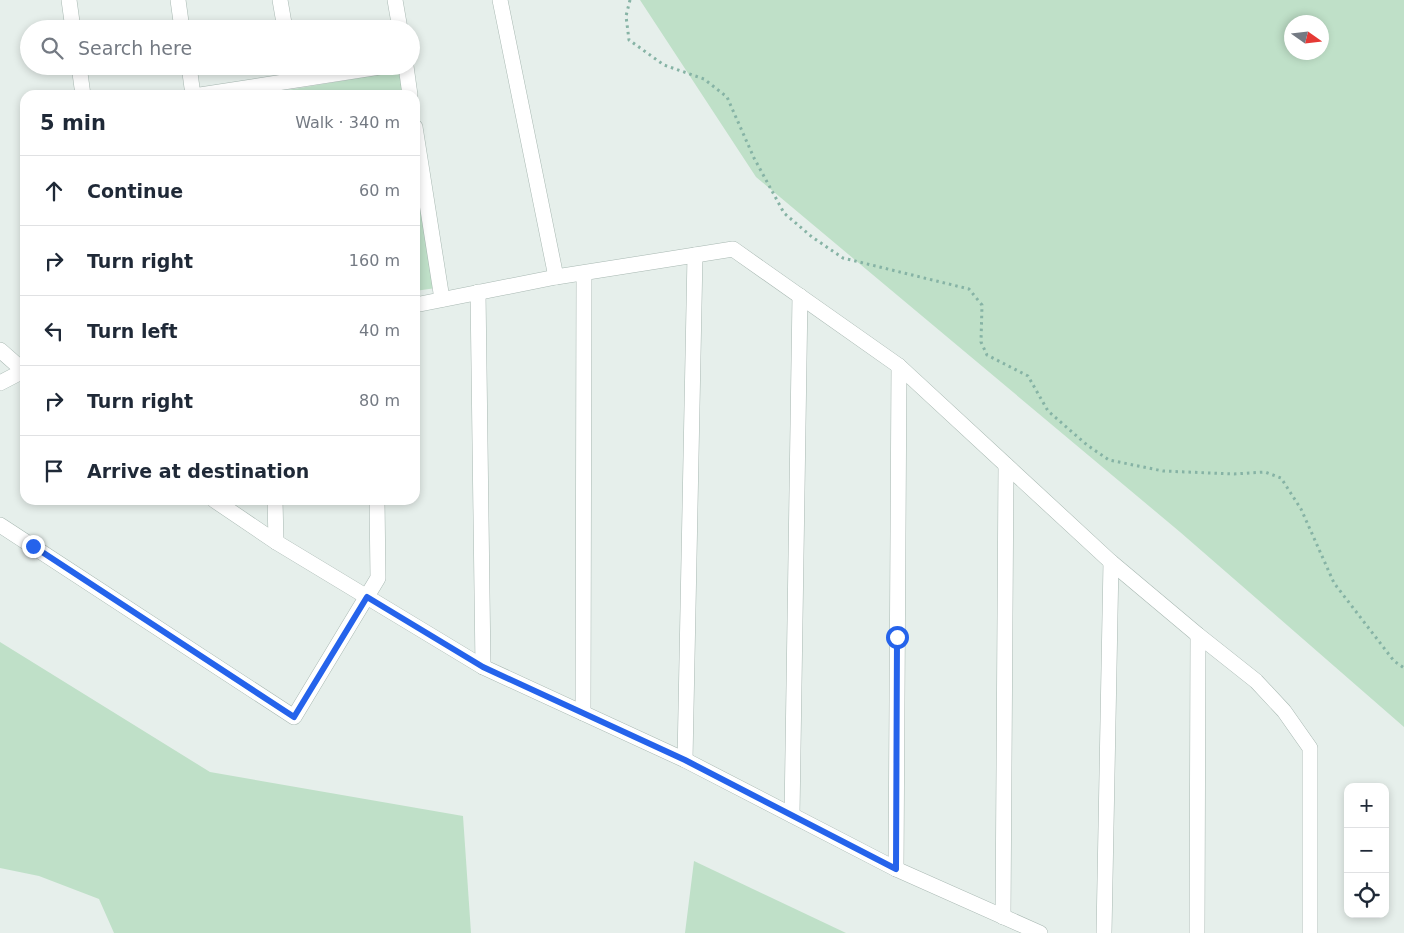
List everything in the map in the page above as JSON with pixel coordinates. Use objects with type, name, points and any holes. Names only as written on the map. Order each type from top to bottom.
[{"type":"street","points":[[69,0],[72,20]]},
{"type":"street","points":[[178,0],[181,20]]},
{"type":"street","points":[[280,0],[283,20]]},
{"type":"street","points":[[396,0],[399,20]]},
{"type":"street","points":[[500,0],[556,277]]},
{"type":"street","points":[[80,75],[82,90]]},
{"type":"street","points":[[190,75],[192,90]]},
{"type":"street","points":[[222,90],[289,75]]},
{"type":"street","points":[[407,75],[409,90]]},
{"type":"street","points":[[420,159],[442,300]]},
{"type":"street","points":[[420,304],[556,277],[733,249],[800,296],[899,366],[1111,562],[1256,681],[1284,711],[1310,748],[1310,933]]},
{"type":"street","points":[[685,760],[695,255]]},
{"type":"street","points":[[583,713],[584,273]]},
{"type":"street","points":[[478,292],[483,667]]},
{"type":"street","points":[[792,815],[800,296]]},
{"type":"street","points":[[0,350],[20,368]]},
{"type":"street","points":[[896,869],[899,366]]},
{"type":"street","points":[[0,383],[20,373]]},
{"type":"street","points":[[1003,917],[1006,465]]},
{"type":"street","points":[[221,505],[276,542],[483,667],[685,760],[896,869],[1040,933]]},
{"type":"street","points":[[275,505],[276,542]]},
{"type":"street","points":[[0,525],[294,717],[378,578],[377,505]]},
{"type":"street","points":[[1104,933],[1111,562]]},
{"type":"street","points":[[1197,933],[1198,635]]},
{"type":"path","points":[[630,0],[626,16],[629,40],[664,66],[704,79],[727,97],[754,158],[784,214],[812,237],[843,258],[969,289],[982,305],[981,342],[987,355],[1028,376],[1048,411],[1087,446],[1109,460],[1163,471],[1234,474],[1264,472],[1281,478],[1301,509],[1334,583],[1394,662],[1404,668]]},
{"type":"green space","points":[[640,0],[1404,0],[1404,727],[1180,532],[756,177]]},
{"type":"green space","points":[[376,75],[407,75],[409,90],[288,90]]},
{"type":"green space","points":[[420,171],[436,288],[420,290]]},
{"type":"green space","points":[[0,642],[210,772],[463,816],[471,933],[114,933],[99,899],[39,876],[0,868]]},
{"type":"green space","points":[[694,861],[846,933],[685,933]]},
{"type":"route","points":[[33,546],[294,717],[367,597],[483,667],[685,760],[896,869],[897,637]]}]
